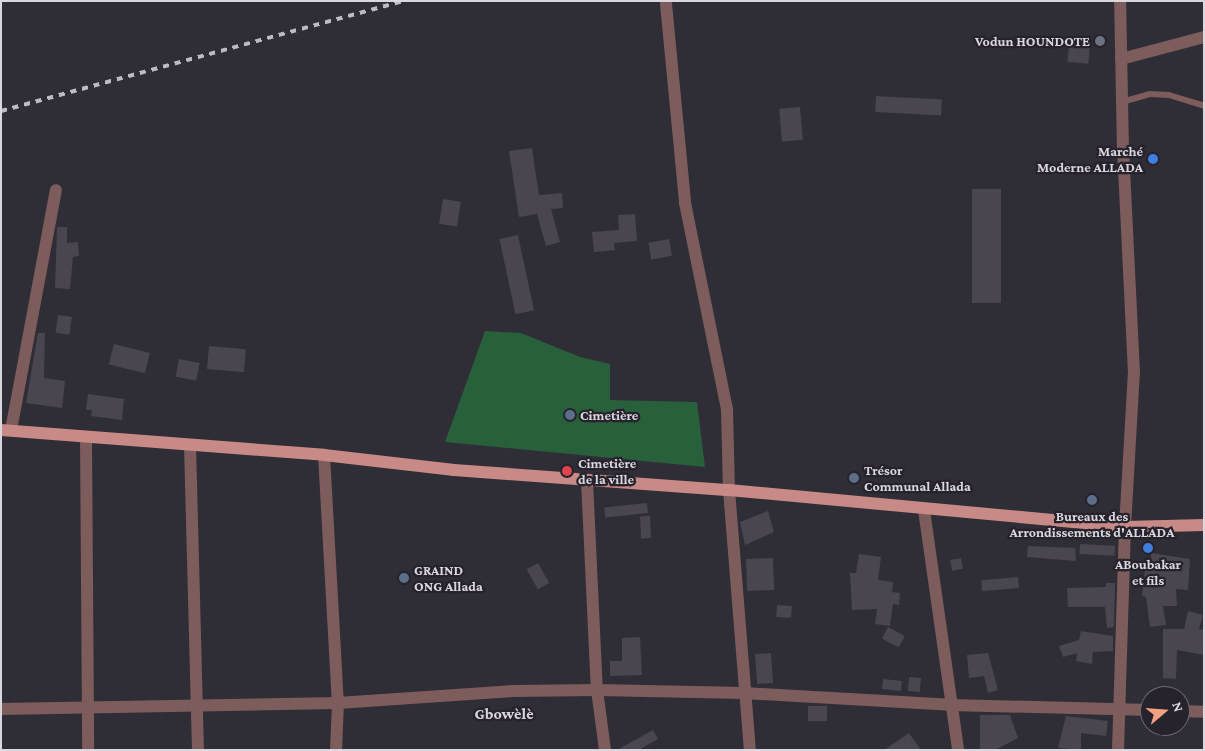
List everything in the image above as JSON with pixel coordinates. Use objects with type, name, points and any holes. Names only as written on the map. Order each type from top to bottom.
[{"type":"main road","points":[[6,430],[324,455],[587,481],[729,490],[924,510],[1125,527],[1204,525]]},
{"type":"street","points":[[1118,750],[1122,708],[1125,527],[1134,373],[1122,102],[1120,1]]},
{"type":"street","points":[[666,4],[685,204],[727,409],[729,490],[750,750]]},
{"type":"street","points":[[1121,59],[1204,37]]},
{"type":"street","points":[[6,430],[56,190]]},
{"type":"street","points":[[86,437],[88,750]]},
{"type":"street","points":[[190,445],[198,750]]},
{"type":"street","points":[[324,455],[338,703],[336,750]]},
{"type":"street","points":[[587,481],[597,690],[605,750]]},
{"type":"street","points":[[924,510],[950,705],[958,750]]},
{"type":"street","points":[[1,709],[197,704],[338,703],[514,691],[597,690],[744,693],[950,705],[1140,709]]},
{"type":"street","points":[[1190,711],[1204,712]]},
{"type":"lane","points":[[1122,102],[1150,94],[1169,95],[1204,106]]},
{"type":"green space","points":[[485,331],[521,333],[580,357],[610,364],[610,400],[697,402],[705,467],[445,442]]},
{"type":"building","points":[[1069,44],[1090,46],[1088,64],[1067,62]]},
{"type":"building","points":[[876,96],[942,99],[941,115],[875,112]]},
{"type":"building","points":[[800,107],[803,140],[782,142],[779,109]]},
{"type":"building","points":[[532,148],[539,195],[562,193],[563,208],[551,209],[560,242],[546,246],[537,214],[519,217],[509,151]]},
{"type":"building","points":[[972,189],[1001,189],[1001,303],[972,303]]},
{"type":"building","points":[[443,199],[461,202],[457,227],[439,224]]},
{"type":"building","points":[[635,214],[637,241],[614,243],[615,250],[594,252],[592,232],[619,230],[618,215]]},
{"type":"building","points":[[57,227],[67,227],[67,243],[78,242],[79,256],[73,257],[70,289],[55,288]]},
{"type":"building","points":[[518,235],[534,310],[515,314],[499,239]]},
{"type":"building","points":[[669,239],[672,256],[651,259],[648,243]]},
{"type":"building","points":[[58,315],[72,317],[69,335],[55,333]]},
{"type":"building","points":[[38,333],[45,333],[44,378],[65,381],[62,408],[26,403]]},
{"type":"building","points":[[114,344],[150,353],[145,373],[109,364]]},
{"type":"building","points":[[209,346],[246,349],[244,372],[207,369]]},
{"type":"building","points":[[179,359],[200,363],[196,381],[176,377]]},
{"type":"building","points":[[88,394],[124,399],[122,420],[91,416],[92,410],[86,410]]},
{"type":"building","points":[[647,503],[648,513],[605,517],[604,507]]},
{"type":"building","points":[[768,511],[774,532],[745,545],[740,522]]},
{"type":"building","points":[[650,516],[651,538],[641,538],[640,517]]},
{"type":"building","points":[[1080,544],[1115,546],[1114,556],[1079,554]]},
{"type":"building","points":[[1028,546],[1075,548],[1076,561],[1027,557]]},
{"type":"building","points":[[1151,553],[1190,559],[1188,590],[1176,589],[1177,606],[1163,606],[1166,625],[1150,627],[1146,597],[1142,596],[1146,558],[1151,559]]},
{"type":"building","points":[[859,554],[881,557],[878,580],[893,582],[892,592],[900,593],[899,605],[893,604],[890,626],[875,624],[877,609],[852,610],[850,573],[856,573]]},
{"type":"building","points":[[773,558],[774,590],[747,591],[746,559]]},
{"type":"building","points":[[961,558],[963,569],[952,571],[950,560]]},
{"type":"building","points":[[538,563],[549,583],[538,589],[527,569]]},
{"type":"building","points":[[1018,577],[1019,588],[982,591],[981,580]]},
{"type":"building","points":[[1106,583],[1115,583],[1114,627],[1107,628],[1105,607],[1068,607],[1067,588],[1106,587]]},
{"type":"building","points":[[777,605],[792,606],[791,618],[776,617]]},
{"type":"building","points":[[1188,611],[1203,615],[1199,629],[1204,630],[1204,655],[1177,650],[1176,679],[1163,678],[1163,629],[1184,629]]},
{"type":"building","points":[[888,627],[905,636],[899,647],[882,638]]},
{"type":"building","points":[[1081,631],[1113,636],[1113,651],[1093,652],[1092,664],[1076,661],[1077,653],[1063,657],[1059,646],[1079,640]]},
{"type":"building","points":[[640,637],[642,675],[610,676],[610,661],[622,661],[622,638]]},
{"type":"building","points":[[771,653],[773,683],[757,684],[755,654]]},
{"type":"building","points":[[988,653],[998,690],[988,693],[984,676],[969,678],[967,655]]},
{"type":"building","points":[[909,677],[921,678],[920,692],[908,691]]},
{"type":"building","points":[[883,679],[902,681],[901,691],[882,689]]},
{"type":"building","points":[[808,706],[827,706],[827,721],[808,721]]},
{"type":"building","points":[[980,715],[1010,715],[1018,738],[995,750],[980,750]]},
{"type":"building","points":[[1066,716],[1108,721],[1106,736],[1081,733],[1081,750],[1058,748]]},
{"type":"building","points":[[653,730],[658,739],[639,750],[617,750]]},
{"type":"building","points":[[909,733],[921,750],[884,750]]},
{"type":"railway","points":[[1,111],[402,1]]},
{"type":"place","name":"Vodun HOUNDOTE","points":[[1100,41]]},
{"type":"place","name":"Marché Moderne ALLADA","points":[[1153,159]]},
{"type":"place","name":"Cimetière","points":[[570,415]]},
{"type":"place","name":"Cimetière de la ville","points":[[567,471]]},
{"type":"place","name":"Trésor Communal Allada","points":[[854,478]]},
{"type":"place","name":"Bureaux des Arrondissements d'ALLADA","points":[[1092,500]]},
{"type":"place","name":"ABoubakar et fils","points":[[1148,548]]},
{"type":"place","name":"GRAIND ONG Allada","points":[[404,578]]},
{"type":"district","name":"Gbowèlè","points":[[504,714]]}]
